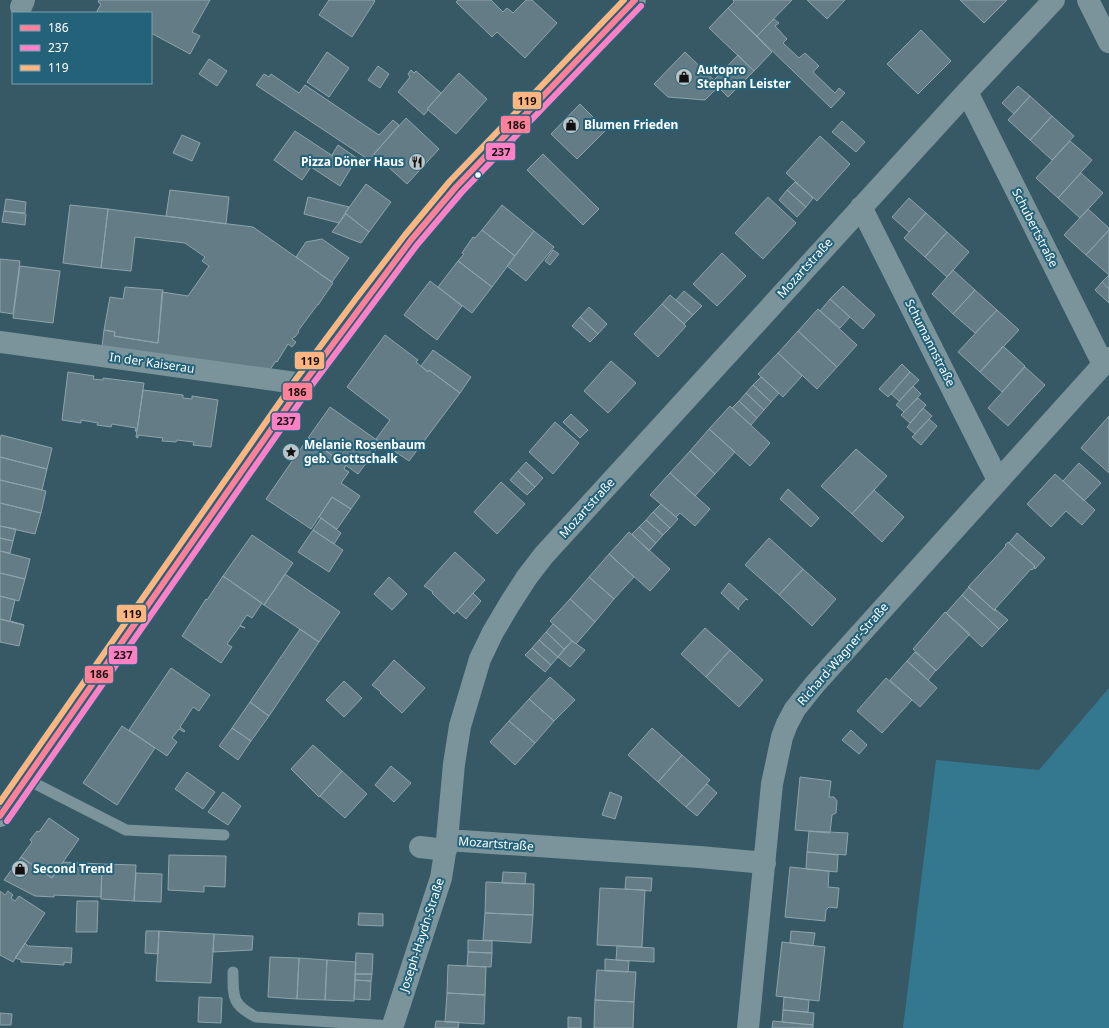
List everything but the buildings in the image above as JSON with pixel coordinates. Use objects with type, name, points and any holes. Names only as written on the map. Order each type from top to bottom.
[{"type":"main road","points":[[0,816],[303,384],[410,240],[456,187],[635,0]]},
{"type":"street","name":"Mozartstraße","points":[[446,845],[454,764],[460,726],[480,659],[493,632],[527,578],[544,555],[861,207],[966,92],[1054,0]]},
{"type":"street","points":[[1088,0],[1109,42]]},
{"type":"street","name":"Schubertstraße","points":[[966,92],[1106,361]]},
{"type":"street","name":"Schumannstraße","points":[[861,207],[998,480]]},
{"type":"street","name":"In der Kaiserau","points":[[0,342],[303,384]]},
{"type":"street","name":"Richard-Wagner-Straße","points":[[748,1028],[772,784],[782,737],[795,709],[815,684],[1106,361]]},
{"type":"street","name":"Mozartstraße","points":[[420,847],[446,845],[700,857],[765,863]]},
{"type":"street","name":"Joseph-Haydn-Straße","points":[[392,1027],[441,878],[446,845]]},
{"type":"lane","points":[[26,779],[126,830],[224,835]]},
{"type":"lane","points":[[233,972],[233,995],[243,1010],[256,1017],[392,1027]]},
{"type":"shaded area","points":[[1109,688],[1109,1028],[903,1028],[936,760],[1039,770]]},
{"type":"transit line","name":"119","points":[[0,802],[296,379],[405,235],[450,181],[624,0]]},
{"type":"transit line","name":"186","points":[[0,816],[303,384],[411,240],[456,187],[635,0]]},
{"type":"transit line","name":"237","points":[[7,821],[309,389],[417,245],[462,192],[641,6]]},
{"type":"place","name":"Autopro Stephan Leister","points":[[684,77]]},
{"type":"place","name":"Blumen Frieden","points":[[571,125]]},
{"type":"place","name":"Pizza Döner Haus","points":[[417,162]]},
{"type":"place","name":"Melanie Rosenbaum geb. Gottschalk","points":[[291,452]]},
{"type":"place","name":"Second Trend","points":[[20,869]]}]
